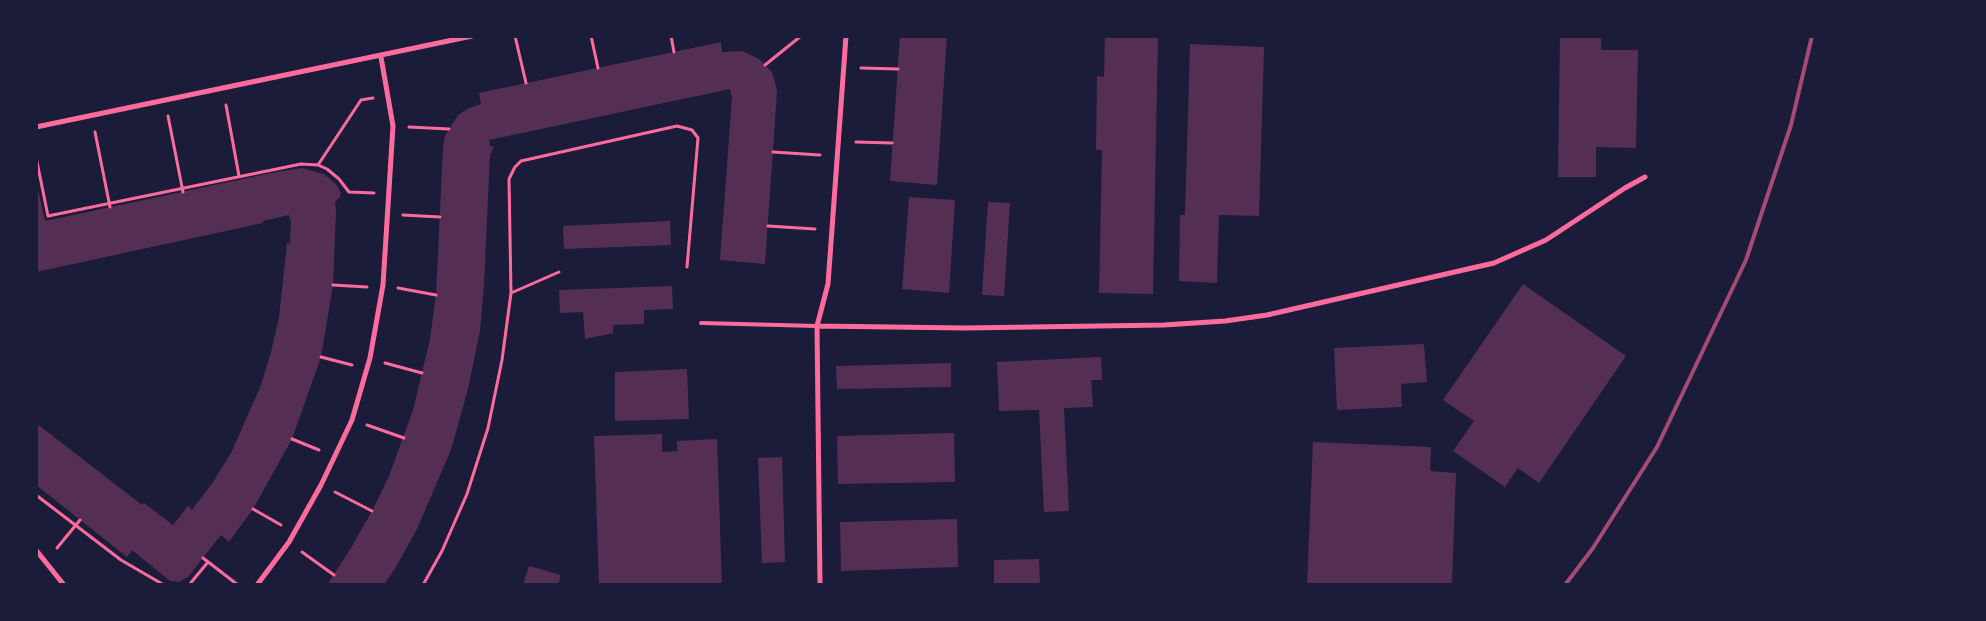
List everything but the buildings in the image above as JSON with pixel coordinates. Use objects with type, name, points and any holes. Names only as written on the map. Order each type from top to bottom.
[{"type":"street","points":[[36,127],[380,57],[472,36]]},
{"type":"street","points":[[820,585],[817,326],[828,284],[846,36]]},
{"type":"street","points":[[257,585],[289,542],[321,485],[352,420],[370,358],[383,287],[393,126],[380,57]]},
{"type":"street","points":[[817,326],[965,328],[1164,325],[1225,321],[1267,314],[1494,263],[1546,240],[1645,177]]},
{"type":"street","points":[[36,550],[46,560],[64,585]]},
{"type":"lane","points":[[701,323],[817,326]]},
{"type":"path","points":[[515,36],[526,84]]},
{"type":"path","points":[[591,36],[598,68]]},
{"type":"path","points":[[671,36],[674,52]]},
{"type":"path","points":[[765,65],[801,36]]},
{"type":"path","points":[[843,67],[898,69]]},
{"type":"path","points":[[222,89],[240,176]]},
{"type":"path","points":[[318,165],[361,100],[388,95]]},
{"type":"path","points":[[165,101],[182,190]]},
{"type":"path","points":[[92,116],[110,207]]},
{"type":"path","points":[[393,126],[448,129]]},
{"type":"path","points":[[423,585],[442,550],[467,494],[488,428],[502,360],[511,293],[508,179],[514,167],[521,161],[677,126],[692,130],[698,138],[688,267]]},
{"type":"path","points":[[838,141],[892,143]]},
{"type":"path","points":[[773,152],[837,156]]},
{"type":"path","points":[[36,157],[48,216],[182,190],[288,166],[318,165],[327,169],[339,179],[349,192],[389,194]]},
{"type":"path","points":[[324,174],[327,169]]},
{"type":"path","points":[[388,214],[440,217]]},
{"type":"path","points":[[768,226],[832,230]]},
{"type":"path","points":[[511,293],[559,272]]},
{"type":"path","points":[[333,284],[383,287],[436,295]]},
{"type":"path","points":[[321,357],[367,369]]},
{"type":"path","points":[[370,358],[422,373]]},
{"type":"path","points":[[352,420],[404,438]]},
{"type":"path","points":[[292,439],[334,456]]},
{"type":"path","points":[[321,485],[372,512]]},
{"type":"path","points":[[36,495],[120,560],[164,585]]},
{"type":"path","points":[[253,508],[294,533]]},
{"type":"path","points":[[46,560],[80,520]]},
{"type":"path","points":[[289,542],[334,575]]},
{"type":"path","points":[[203,558],[238,585]]},
{"type":"path","points":[[188,585],[208,562]]},
{"type":"railway","points":[[1565,585],[1593,548],[1657,447],[1746,260],[1791,125],[1812,36]]}]
